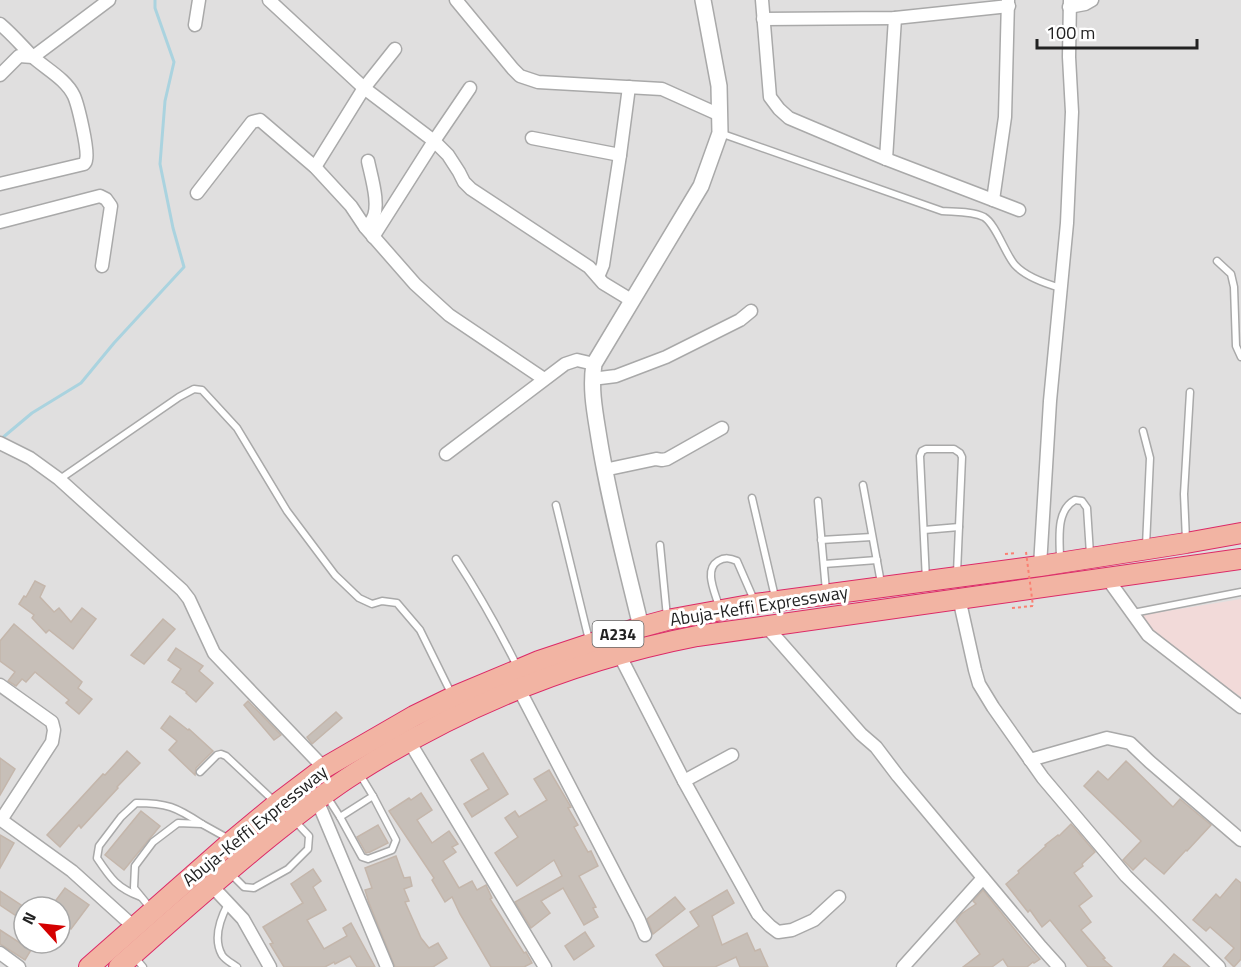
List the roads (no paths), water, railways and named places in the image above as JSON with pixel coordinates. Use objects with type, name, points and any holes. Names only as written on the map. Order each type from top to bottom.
[{"type":"highway","name":"Abuja-Keffi Expressway","points":[[132,963],[228,870],[322,797],[409,741],[519,679],[590,644],[667,620],[755,604],[957,577],[1033,559],[1059,562],[1241,533]]},
{"type":"highway","name":"Abuja-Keffi Expressway","points":[[89,967],[134,927],[147,904],[232,841],[324,768],[414,716],[453,697],[519,679],[564,671],[653,644],[697,636],[1241,559]]},
{"type":"street","points":[[195,25],[199,0]]},
{"type":"street","points":[[269,0],[364,88],[434,141],[448,155],[464,182],[471,189],[589,267],[603,284],[631,300]]},
{"type":"street","points":[[456,0],[520,76],[538,82],[662,89],[720,115]]},
{"type":"street","points":[[641,627],[604,470],[593,399],[593,372],[631,300],[701,186],[720,133],[719,86],[703,0]]},
{"type":"street","points":[[762,0],[770,97],[778,109],[789,118],[886,159],[1019,210]]},
{"type":"street","points":[[1033,559],[1068,223],[1072,112],[1069,57],[1070,3],[1085,4],[1092,0]]},
{"type":"street","points":[[0,75],[19,56],[33,57],[101,2]]},
{"type":"street","points":[[763,19],[895,18],[1009,3],[1005,117],[993,200]]},
{"type":"street","points":[[886,159],[895,18]]},
{"type":"street","points":[[0,24],[74,95],[84,135],[86,161],[84,164],[0,184]]},
{"type":"street","points":[[315,167],[364,88],[395,49]]},
{"type":"street","points":[[598,277],[603,265],[629,87]]},
{"type":"street","points":[[369,232],[470,88]]},
{"type":"street","points":[[197,193],[252,122],[260,120],[315,167],[351,206],[369,232],[415,284],[449,315],[544,380]]},
{"type":"street","points":[[532,138],[620,156]]},
{"type":"street","points":[[368,161],[376,201],[376,211],[369,232]]},
{"type":"street","points":[[0,222],[100,196],[106,199],[111,206],[102,266]]},
{"type":"street","points":[[446,454],[565,364],[577,360],[593,372],[616,376],[666,357],[740,320],[751,312]]},
{"type":"street","points":[[604,470],[656,459],[667,459],[722,428]]},
{"type":"street","points":[[4,445],[30,458],[59,479],[182,590],[189,599],[214,653],[324,768]]},
{"type":"street","points":[[1107,578],[1148,635],[1241,707]]},
{"type":"street","points":[[959,598],[979,684],[1030,760],[1126,876],[1219,967]]},
{"type":"street","points":[[766,626],[861,734],[876,747],[1059,967]]},
{"type":"street","points":[[619,654],[684,781],[758,914],[778,932],[792,930],[814,920],[839,897]]},
{"type":"street","points":[[519,679],[645,936]]},
{"type":"street","points":[[0,685],[52,722],[54,730],[51,742],[0,819],[72,871],[134,927]]},
{"type":"street","points":[[1030,760],[1107,738],[1130,744],[1241,840]]},
{"type":"street","points":[[409,741],[545,967]]},
{"type":"street","points":[[684,781],[732,755]]},
{"type":"street","points":[[322,797],[387,967]]},
{"type":"street","points":[[903,967],[983,878]]},
{"type":"street","points":[[211,885],[243,920],[270,967]]},
{"type":"street","points":[[0,953],[19,967]]},
{"type":"lane","points":[[720,133],[942,211],[969,213],[986,218],[1015,266],[1040,281],[1061,288]]},
{"type":"lane","points":[[1217,261],[1231,274],[1234,287],[1236,346],[1241,357]]},
{"type":"lane","points":[[59,479],[179,397],[194,389],[202,390],[237,428],[287,510],[335,576],[359,598],[372,604],[397,603],[420,630],[453,697]]},
{"type":"lane","points":[[1186,543],[1184,494],[1190,392]]},
{"type":"lane","points":[[1143,430],[1150,458],[1145,549]]},
{"type":"lane","points":[[926,581],[920,456],[926,449],[954,449],[960,453],[962,458],[957,577]]},
{"type":"lane","points":[[863,485],[882,587]]},
{"type":"lane","points":[[752,498],[776,601]]},
{"type":"lane","points":[[1059,562],[1061,518],[1068,504],[1075,500],[1082,501],[1088,508],[1090,558]]},
{"type":"lane","points":[[818,501],[826,594]]},
{"type":"lane","points":[[556,505],[590,644]]},
{"type":"lane","points":[[924,530],[959,527]]},
{"type":"lane","points":[[821,540],[872,537]]},
{"type":"lane","points":[[660,545],[667,620]]},
{"type":"lane","points":[[720,610],[711,570],[715,563],[724,558],[737,561],[755,604]]},
{"type":"lane","points":[[456,559],[498,628],[519,679]]},
{"type":"lane","points":[[824,564],[877,560]]},
{"type":"lane","points":[[1132,613],[1241,592]]},
{"type":"lane","points":[[200,772],[217,755],[226,756],[277,803]]},
{"type":"lane","points":[[322,797],[340,817],[362,857],[368,859],[392,849],[396,840],[358,772]]},
{"type":"lane","points":[[340,817],[373,796]]},
{"type":"lane","points":[[147,904],[126,891],[110,877],[97,858],[99,846],[121,817],[136,804],[156,803],[169,806],[184,812],[232,841]]},
{"type":"lane","points":[[228,870],[244,887],[254,888],[288,868],[308,849],[309,836],[293,819]]},
{"type":"lane","points":[[147,904],[134,888],[135,866],[153,842],[177,823],[202,824]]},
{"type":"lane","points":[[229,903],[218,929],[218,943],[223,956],[237,967]]},
{"type":"waterway","points":[[1,439],[32,413],[81,383],[114,343],[184,267],[173,228],[160,164],[165,101],[174,62],[155,8],[155,0]]}]
